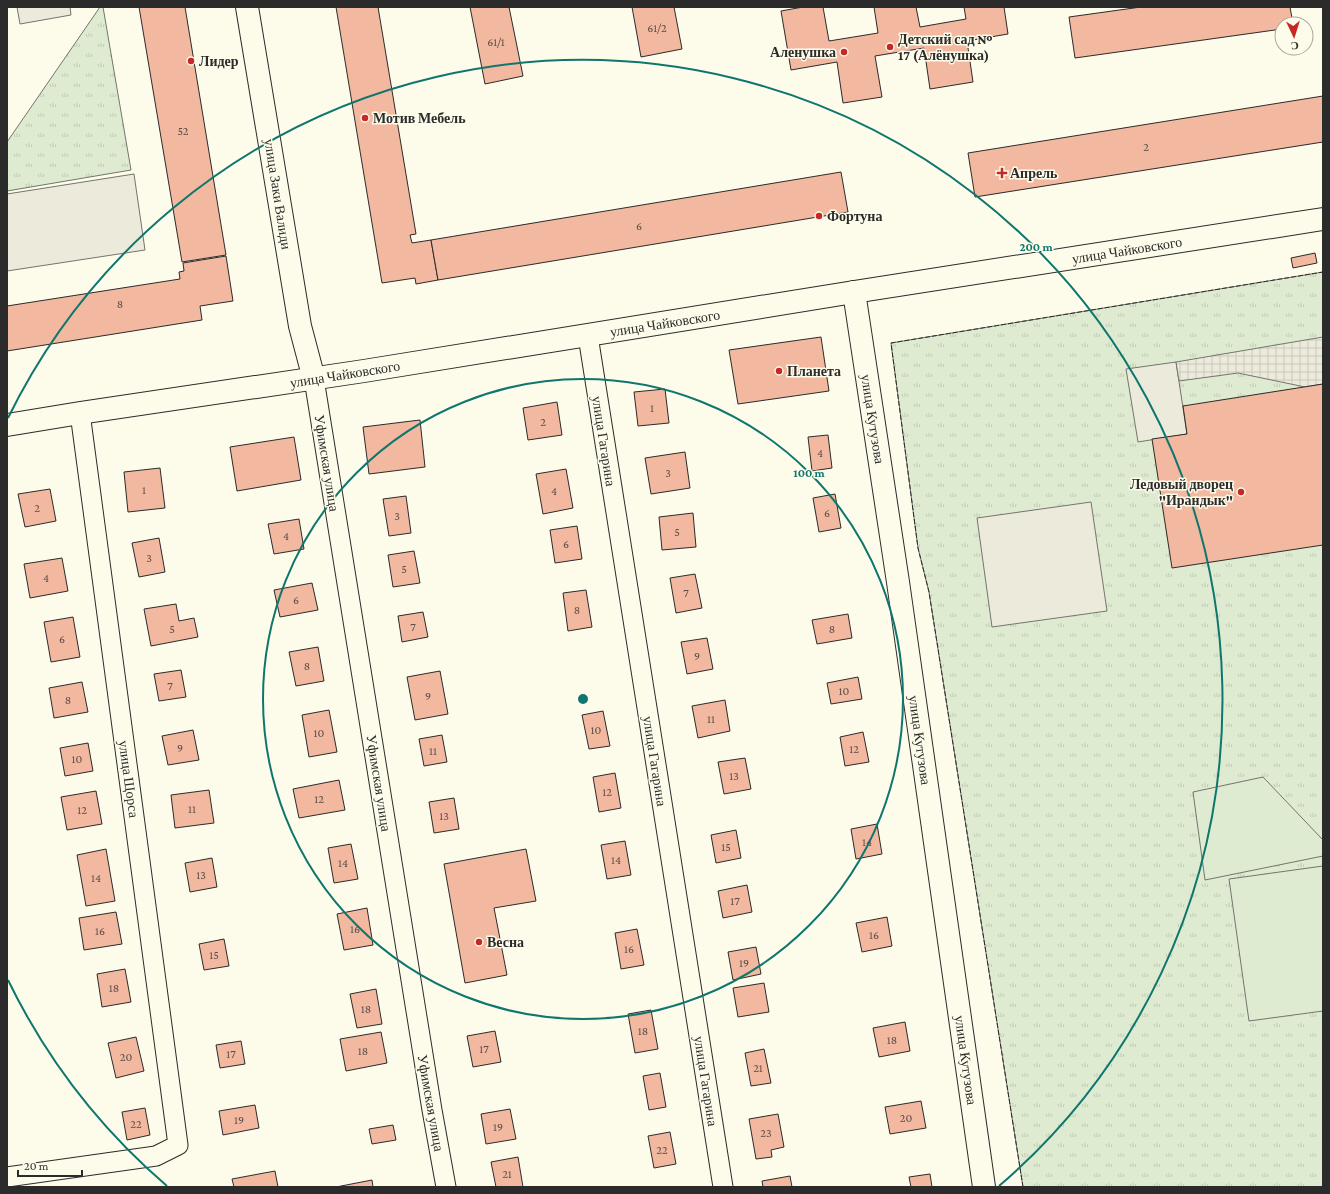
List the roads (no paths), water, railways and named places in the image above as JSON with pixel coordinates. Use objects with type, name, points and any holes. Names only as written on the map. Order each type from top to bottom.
[{"type":"main road","name":"улица Заки Валиди","points":[[247,7],[300,326],[314,379]]},
{"type":"main road","name":"улица Чайковского","points":[[7,425],[314,379],[854,292],[1323,219]]},
{"type":"main road","name":"улица Кутузова","points":[[854,292],[898,582],[984,1187]]},
{"type":"street","name":"улица Гагарина","points":[[588,336],[722,1187]]},
{"type":"street","name":"Уфимская улица","points":[[314,379],[446,1187]]},
{"type":"street","name":"улица Щорса","points":[[7,1177],[156,1156],[178,1145],[80,413]]},
{"type":"place","name":"Детский сад № 17 (Алёнушка)","points":[[890,47]]},
{"type":"place","name":"Аленушка","points":[[844,52]]},
{"type":"place","name":"Лидер","points":[[191,61]]},
{"type":"place","name":"Мотив Мебель","points":[[365,118]]},
{"type":"place","name":"Апрель","points":[[1002,173]]},
{"type":"place","name":"Фортуна","points":[[819,216]]},
{"type":"place","name":"Планета","points":[[779,371]]},
{"type":"place","name":"Ледовый дворец \"Ирандык\"","points":[[1241,492]]},
{"type":"place","name":"Весна","points":[[479,942]]}]
